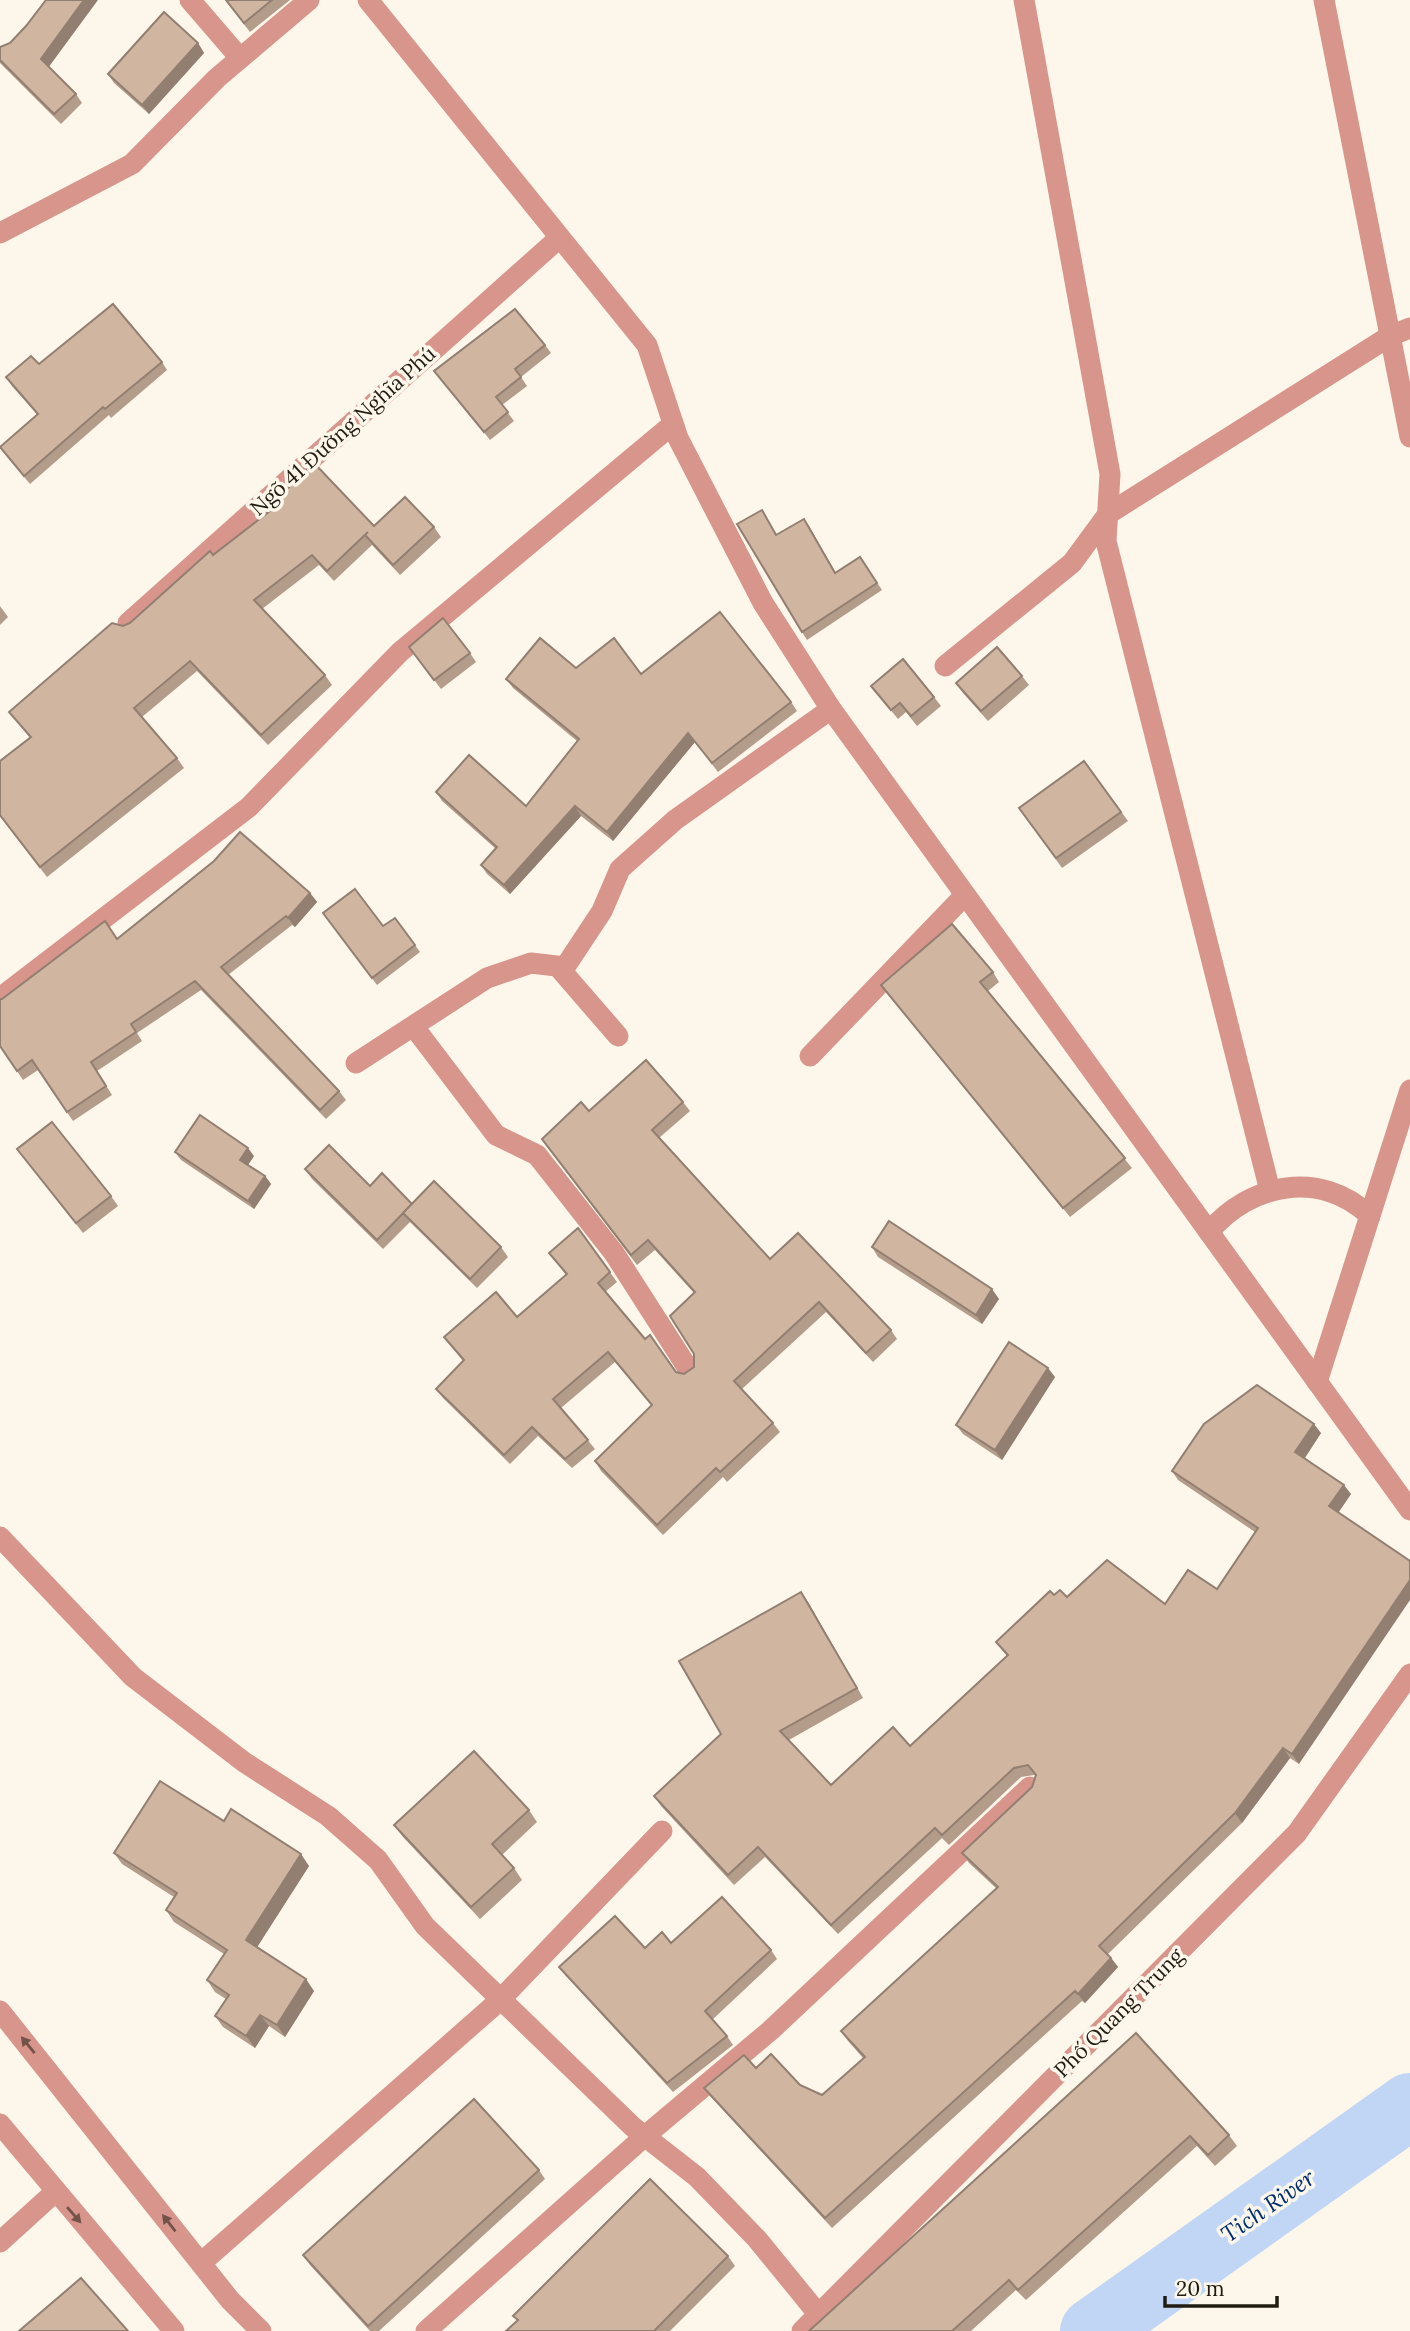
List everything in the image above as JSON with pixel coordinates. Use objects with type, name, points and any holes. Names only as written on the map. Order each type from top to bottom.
[{"type":"street","points":[[190,0],[240,58]]},
{"type":"street","points":[[0,233],[132,164],[240,58],[309,0]]},
{"type":"street","points":[[368,0],[646,345],[673,424],[763,603],[831,709],[1410,1510]]},
{"type":"street","points":[[1024,0],[1111,474],[1106,541],[1270,1191]]},
{"type":"street","points":[[1324,0],[1400,332],[1410,437]]},
{"type":"street","name":"Ngõ 41 Đường Nghĩa Phú","points":[[128,623],[558,239]]},
{"type":"street","points":[[945,666],[1072,564],[1108,514],[1400,332]]},
{"type":"street","points":[[0,998],[249,807],[400,652],[673,424]]},
{"type":"street","points":[[356,1063],[487,978],[531,963],[560,969],[565,967],[580,949],[602,911],[620,869],[675,820],[831,709]]},
{"type":"street","points":[[810,1056],[965,895]]},
{"type":"street","points":[[560,969],[618,1036]]},
{"type":"street","points":[[414,1027],[496,1135],[537,1155],[614,1253],[689,1370]]},
{"type":"street","points":[[1317,1382],[1410,1090]]},
{"type":"street","points":[[1209,1232],[1226,1212],[1270,1191],[1308,1187],[1353,1200],[1370,1216]]},
{"type":"street","points":[[0,1537],[133,1677],[244,1762],[328,1816],[378,1860],[425,1926],[499,2001],[645,2136],[697,2177],[757,2239],[820,2315]]},
{"type":"street","name":"Phố Quang Trung","points":[[802,2331],[1297,1833],[1410,1674]]},
{"type":"street","points":[[426,2331],[645,2136],[771,2031],[1030,1787]]},
{"type":"street","points":[[201,2263],[499,2001],[662,1831]]},
{"type":"street","points":[[0,2011],[201,2263],[261,2331]]},
{"type":"street","points":[[0,2124],[174,2331]]},
{"type":"street","points":[[0,2242],[55,2192]]},
{"type":"building","points":[[46,0],[84,0],[41,59],[76,94],[54,114],[0,60],[0,47],[10,43]]},
{"type":"building","points":[[226,0],[272,0],[244,23]]},
{"type":"building","points":[[164,12],[198,43],[142,105],[108,74]]},
{"type":"building","points":[[113,304],[162,362],[105,409],[103,407],[24,476],[0,447],[38,414],[6,377],[31,356],[39,364]]},
{"type":"building","points":[[515,309],[545,345],[515,369],[521,377],[496,397],[508,412],[484,432],[434,371]]},
{"type":"building","points":[[314,463],[374,526],[405,497],[434,527],[393,565],[365,535],[368,532],[327,571],[312,555],[254,600],[325,675],[261,735],[190,661],[134,708],[177,758],[40,867],[0,815],[0,761],[31,737],[9,712],[112,623],[123,626],[130,623],[210,551],[213,555],[270,511],[267,508]]},
{"type":"building","points":[[762,510],[776,535],[804,519],[835,573],[860,557],[877,583],[802,632],[737,524]]},
{"type":"building","points":[[720,612],[791,702],[712,763],[688,733],[607,832],[575,806],[504,885],[481,865],[497,847],[436,792],[469,755],[526,806],[579,739],[506,679],[540,638],[576,668],[614,638],[641,674]]},
{"type":"building","points":[[443,618],[470,653],[434,680],[409,647]]},
{"type":"building","points":[[997,647],[1022,676],[981,711],[956,683]]},
{"type":"building","points":[[903,659],[934,697],[911,716],[900,703],[891,710],[871,686]]},
{"type":"building","points":[[1084,761],[1121,812],[1056,858],[1019,808]]},
{"type":"building","points":[[240,832],[310,893],[288,918],[286,916],[221,967],[339,1091],[320,1110],[195,981],[131,1024],[136,1032],[91,1062],[106,1086],[67,1112],[32,1060],[17,1071],[0,1046],[0,999],[105,921],[117,939],[214,861]]},
{"type":"building","points":[[355,889],[383,926],[395,918],[415,945],[372,978],[323,913]]},
{"type":"building","points":[[952,924],[993,972],[980,982],[1125,1158],[1063,1208],[881,985]]},
{"type":"building","points":[[646,1060],[683,1102],[652,1130],[770,1259],[798,1233],[891,1330],[866,1353],[819,1302],[734,1381],[773,1423],[720,1472],[716,1468],[657,1525],[595,1461],[652,1405],[608,1352],[553,1399],[588,1440],[565,1459],[532,1427],[504,1455],[436,1389],[464,1360],[444,1337],[496,1292],[517,1317],[567,1274],[549,1253],[578,1228],[610,1272],[598,1283],[645,1339],[650,1335],[676,1372],[684,1374],[694,1367],[694,1354],[670,1316],[695,1292],[648,1240],[631,1255],[542,1139],[581,1102],[589,1111]]},
{"type":"building","points":[[200,1115],[248,1148],[240,1160],[265,1176],[248,1201],[175,1152]]},
{"type":"building","points":[[52,1122],[111,1196],[76,1223],[17,1149]]},
{"type":"building","points":[[329,1145],[370,1186],[382,1173],[412,1204],[377,1240],[305,1169]]},
{"type":"building","points":[[434,1181],[501,1247],[470,1279],[403,1213]]},
{"type":"building","points":[[889,1221],[992,1289],[976,1315],[872,1247]]},
{"type":"building","points":[[1009,1342],[1048,1368],[995,1450],[956,1425]]},
{"type":"building","points":[[1257,1385],[1314,1424],[1295,1452],[1344,1485],[1329,1506],[1410,1561],[1410,1580],[1292,1754],[1283,1748],[1235,1813],[1099,1946],[1111,1958],[1078,1994],[1075,1991],[825,2218],[704,2088],[744,2055],[756,2068],[771,2054],[800,2085],[822,2095],[865,2057],[841,2031],[998,1887],[962,1853],[1032,1787],[1036,1775],[1028,1765],[1014,1768],[942,1835],[935,1828],[831,1925],[758,1847],[728,1875],[654,1796],[721,1734],[679,1661],[801,1592],[857,1688],[780,1731],[831,1785],[893,1727],[910,1746],[1008,1655],[996,1642],[1050,1591],[1054,1595],[1060,1590],[1067,1597],[1107,1560],[1165,1604],[1188,1570],[1217,1589],[1258,1528],[1172,1471],[1204,1424]]},
{"type":"building","points":[[474,1751],[529,1810],[492,1844],[514,1868],[471,1907],[394,1825]]},
{"type":"building","points":[[160,1781],[224,1821],[231,1809],[301,1854],[246,1940],[306,1979],[277,2025],[260,2015],[246,2036],[215,2016],[229,1995],[207,1980],[227,1950],[166,1910],[177,1893],[114,1853]]},
{"type":"building","points":[[722,1897],[771,1950],[705,2011],[727,2036],[667,2083],[559,1967],[615,1916],[645,1948],[662,1932],[671,1943]]},
{"type":"building","points":[[1136,2033],[1229,2135],[1208,2155],[1190,2136],[1018,2290],[1009,2280],[952,2331],[809,2331]]},
{"type":"building","points":[[474,2099],[539,2170],[368,2326],[303,2255]]},
{"type":"building","points":[[650,2179],[728,2256],[654,2331],[506,2331],[518,2320],[513,2316]]},
{"type":"building","points":[[81,2278],[128,2331],[19,2331]]},
{"type":"waterway","name":"Tich River","points":[[1093,2331],[1410,2106]]}]
